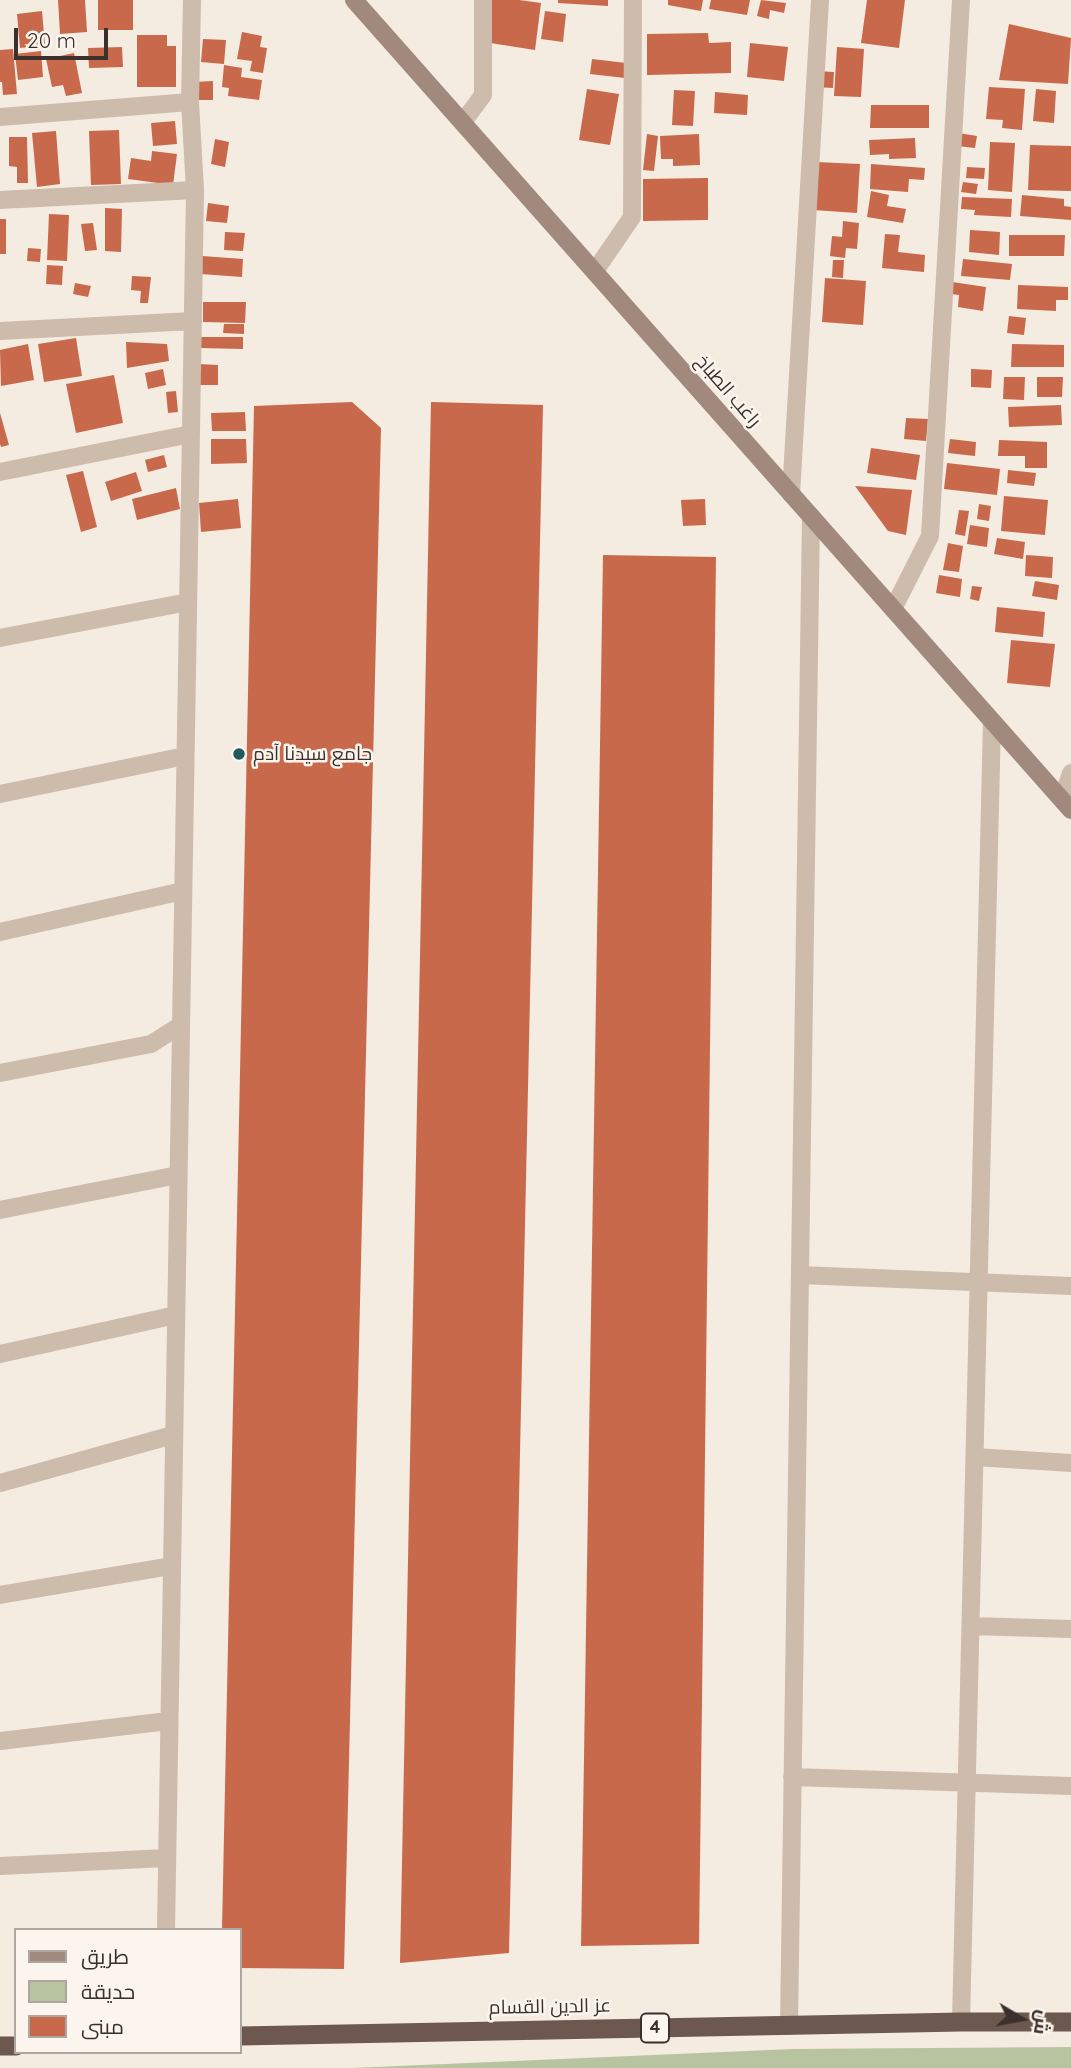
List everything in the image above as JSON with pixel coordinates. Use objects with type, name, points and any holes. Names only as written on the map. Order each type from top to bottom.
[{"type":"highway","name":"عز الدين القسام","points":[[242,2036],[1071,2022]]},
{"type":"main road","name":"راغب الطباخ","points":[[354,0],[1067,805]]},
{"type":"street","points":[[166,1928],[195,190],[190,102],[192,0]]},
{"type":"street","points":[[463,122],[483,95],[483,0]]},
{"type":"street","points":[[595,271],[632,217],[633,0]]},
{"type":"street","points":[[791,494],[820,0]]},
{"type":"street","points":[[893,609],[930,536],[961,0]]},
{"type":"street","points":[[0,117],[190,102]]},
{"type":"street","points":[[0,200],[195,190]]},
{"type":"street","points":[[0,331],[192,321]]},
{"type":"street","points":[[0,472],[191,434]]},
{"type":"street","points":[[789,2026],[811,516]]},
{"type":"street","points":[[0,638],[188,602]]},
{"type":"street","points":[[961,2022],[992,721]]},
{"type":"street","points":[[0,794],[185,756]]},
{"type":"street","points":[[1067,805],[1071,773]]},
{"type":"street","points":[[0,932],[183,891]]},
{"type":"street","points":[[0,1073],[151,1044],[181,1025]]},
{"type":"street","points":[[0,1210],[178,1175]]},
{"type":"street","points":[[800,1275],[1071,1286]]},
{"type":"street","points":[[0,1354],[176,1315]]},
{"type":"street","points":[[0,1483],[173,1435]]},
{"type":"street","points":[[975,1457],[1071,1462]]},
{"type":"street","points":[[0,1595],[172,1566]]},
{"type":"street","points":[[971,1626],[1071,1629]]},
{"type":"street","points":[[0,1741],[169,1721]]},
{"type":"street","points":[[792,1777],[1071,1786]]},
{"type":"street","points":[[0,1866],[166,1858]]},
{"type":"green space","points":[[1071,2047],[1071,2068],[352,2068],[793,2049]]},
{"type":"building","points":[[58,0],[85,0],[87,32],[60,34]]},
{"type":"building","points":[[98,0],[133,0],[133,30],[98,30]]},
{"type":"building","points":[[490,0],[541,3],[535,50],[484,42]]},
{"type":"building","points":[[558,0],[608,0],[608,6],[558,3]]},
{"type":"building","points":[[668,0],[703,0],[701,11],[668,5]]},
{"type":"building","points":[[711,0],[750,0],[747,15],[709,9]]},
{"type":"building","points":[[761,0],[786,3],[784,13],[770,10],[769,19],[757,16]]},
{"type":"building","points":[[867,0],[905,0],[899,48],[861,43]]},
{"type":"building","points":[[42,11],[45,45],[20,48],[17,14]]},
{"type":"building","points":[[545,11],[566,14],[563,42],[541,39]]},
{"type":"building","points":[[1009,24],[1071,38],[1068,84],[999,80]]},
{"type":"building","points":[[242,32],[262,36],[260,47],[267,48],[263,73],[250,71],[252,61],[237,59]]},
{"type":"building","points":[[708,33],[709,43],[731,42],[731,73],[647,75],[647,34]]},
{"type":"building","points":[[137,35],[167,35],[167,46],[176,46],[176,87],[137,87]]},
{"type":"building","points":[[203,39],[226,40],[224,64],[201,62]]},
{"type":"building","points":[[750,43],[788,47],[784,81],[747,77]]},
{"type":"building","points":[[122,47],[123,67],[89,68],[88,48]]},
{"type":"building","points":[[837,47],[864,49],[861,97],[834,96]]},
{"type":"building","points":[[13,49],[17,94],[3,95],[0,82],[0,50]]},
{"type":"building","points":[[41,51],[43,77],[18,80],[15,54]]},
{"type":"building","points":[[74,53],[82,93],[66,96],[63,85],[52,87],[46,59]]},
{"type":"building","points":[[592,59],[626,63],[625,78],[590,74]]},
{"type":"building","points":[[224,65],[242,68],[241,77],[262,80],[259,100],[228,96],[229,88],[222,87]]},
{"type":"building","points":[[816,71],[834,72],[833,88],[816,87]]},
{"type":"building","points":[[213,81],[213,100],[195,100],[194,82]]},
{"type":"building","points":[[989,87],[1025,89],[1022,130],[1002,128],[1003,120],[986,119]]},
{"type":"building","points":[[587,89],[619,94],[610,145],[579,140]]},
{"type":"building","points":[[1036,89],[1056,91],[1054,123],[1033,121]]},
{"type":"building","points":[[674,90],[695,91],[693,126],[672,125]]},
{"type":"building","points":[[715,92],[748,95],[747,115],[714,113]]},
{"type":"building","points":[[871,105],[929,105],[929,128],[870,128]]},
{"type":"building","points":[[175,121],[177,144],[153,146],[151,123]]},
{"type":"building","points":[[119,130],[121,184],[91,185],[89,131]]},
{"type":"building","points":[[56,131],[60,184],[37,187],[32,133]]},
{"type":"building","points":[[958,133],[977,136],[975,148],[957,146]]},
{"type":"building","points":[[647,134],[658,136],[654,171],[643,170]]},
{"type":"building","points":[[699,134],[700,165],[673,166],[673,159],[661,159],[660,136]]},
{"type":"building","points":[[9,137],[27,137],[28,183],[17,183],[17,167],[9,166]]},
{"type":"building","points":[[915,138],[916,158],[889,159],[889,154],[870,155],[869,140]]},
{"type":"building","points":[[215,139],[229,142],[225,167],[211,164]]},
{"type":"building","points":[[990,142],[1015,143],[1012,192],[988,190]]},
{"type":"building","points":[[1030,145],[1071,146],[1071,191],[1028,190]]},
{"type":"building","points":[[152,151],[177,154],[173,185],[128,179],[131,158],[151,161]]},
{"type":"building","points":[[816,162],[860,164],[857,213],[813,210]]},
{"type":"building","points":[[871,164],[925,168],[924,180],[909,179],[908,192],[870,189]]},
{"type":"building","points":[[967,167],[985,168],[984,179],[966,178]]},
{"type":"building","points":[[708,178],[708,220],[643,221],[643,179]]},
{"type":"building","points":[[963,182],[978,184],[976,194],[961,192]]},
{"type":"building","points":[[871,191],[889,195],[887,206],[906,209],[903,223],[867,217]]},
{"type":"building","points":[[1022,195],[1064,199],[1064,206],[1071,207],[1071,220],[1020,216]]},
{"type":"building","points":[[962,197],[1012,199],[1011,217],[974,215],[975,210],[961,209]]},
{"type":"building","points":[[208,203],[229,206],[227,223],[206,221]]},
{"type":"building","points":[[105,208],[122,209],[121,252],[105,251]]},
{"type":"building","points":[[49,214],[69,215],[67,261],[47,260]]},
{"type":"building","points":[[0,219],[6,219],[6,254],[0,254]]},
{"type":"building","points":[[843,221],[859,223],[857,249],[846,248],[845,258],[830,256],[832,236],[842,237]]},
{"type":"building","points":[[93,223],[97,250],[85,251],[81,224]]},
{"type":"building","points":[[970,230],[1000,232],[999,255],[969,252]]},
{"type":"building","points":[[225,232],[245,233],[243,251],[224,250]]},
{"type":"building","points":[[885,234],[900,235],[898,252],[925,255],[924,272],[882,268]]},
{"type":"building","points":[[1009,235],[1065,235],[1064,256],[1009,256]]},
{"type":"building","points":[[28,248],[41,249],[40,262],[27,261]]},
{"type":"building","points":[[202,256],[243,259],[242,277],[201,274]]},
{"type":"building","points":[[963,259],[1012,264],[1010,280],[961,276]]},
{"type":"building","points":[[833,260],[844,260],[843,278],[832,277]]},
{"type":"building","points":[[47,265],[63,266],[62,285],[46,284]]},
{"type":"building","points":[[132,276],[151,277],[148,303],[140,303],[141,291],[131,290]]},
{"type":"building","points":[[825,278],[866,281],[863,325],[822,322]]},
{"type":"building","points":[[952,282],[986,287],[983,311],[958,307],[959,295],[951,294]]},
{"type":"building","points":[[75,283],[91,286],[88,297],[73,294]]},
{"type":"building","points":[[1018,285],[1068,287],[1068,300],[1056,300],[1056,311],[1017,309]]},
{"type":"building","points":[[203,302],[246,302],[245,323],[203,322]]},
{"type":"building","points":[[1009,316],[1026,318],[1024,335],[1007,333]]},
{"type":"building","points":[[224,324],[244,324],[244,334],[223,333]]},
{"type":"building","points":[[201,337],[243,337],[243,349],[200,348]]},
{"type":"building","points":[[76,338],[82,376],[44,382],[38,344]]},
{"type":"building","points":[[126,342],[167,344],[169,361],[127,368]]},
{"type":"building","points":[[28,344],[34,380],[1,386],[0,350]]},
{"type":"building","points":[[1012,344],[1064,345],[1064,367],[1011,367]]},
{"type":"building","points":[[198,364],[218,365],[218,385],[198,385]]},
{"type":"building","points":[[163,369],[166,385],[148,389],[145,373]]},
{"type":"building","points":[[971,369],[992,370],[991,388],[971,387]]},
{"type":"building","points":[[114,375],[123,423],[76,433],[66,384]]},
{"type":"building","points":[[1004,377],[1025,377],[1024,400],[1003,399]]},
{"type":"building","points":[[1037,377],[1063,377],[1062,397],[1037,397]]},
{"type":"building","points":[[176,391],[178,412],[168,413],[166,392]]},
{"type":"building","points":[[352,402],[381,428],[344,1969],[242,1968],[242,1928],[222,1928],[254,406]]},
{"type":"building","points":[[431,402],[543,405],[509,1953],[400,1963]]},
{"type":"building","points":[[1061,405],[1062,425],[1009,427],[1008,407]]},
{"type":"building","points":[[245,412],[246,431],[212,431],[211,413]]},
{"type":"building","points":[[0,413],[9,445],[1,447],[0,444]]},
{"type":"building","points":[[906,418],[928,419],[926,441],[904,439]]},
{"type":"building","points":[[211,439],[246,439],[247,463],[211,464]]},
{"type":"building","points":[[950,439],[976,442],[975,456],[948,453]]},
{"type":"building","points":[[999,440],[1047,442],[1047,468],[1025,468],[1025,456],[998,456]]},
{"type":"building","points":[[871,448],[920,455],[916,480],[867,473]]},
{"type":"building","points":[[164,455],[167,467],[148,472],[145,460]]},
{"type":"building","points":[[947,463],[1000,469],[997,495],[944,489]]},
{"type":"building","points":[[1008,470],[1036,473],[1034,486],[1007,483]]},
{"type":"building","points":[[83,471],[97,527],[81,532],[66,475]]},
{"type":"building","points":[[136,472],[142,491],[111,501],[105,482]]},
{"type":"building","points":[[855,486],[912,490],[906,535],[888,531]]},
{"type":"building","points":[[176,488],[180,509],[137,520],[132,499]]},
{"type":"building","points":[[1004,496],[1048,500],[1045,535],[1001,531]]},
{"type":"building","points":[[238,499],[241,528],[201,532],[199,503]]},
{"type":"building","points":[[705,499],[706,525],[683,526],[681,500]]},
{"type":"building","points":[[979,504],[991,506],[989,521],[977,519]]},
{"type":"building","points":[[959,510],[969,511],[965,536],[955,534]]},
{"type":"building","points":[[970,525],[989,528],[987,547],[967,544]]},
{"type":"building","points":[[997,538],[1025,542],[1023,559],[994,554]]},
{"type":"building","points":[[948,543],[963,546],[959,572],[943,570]]},
{"type":"building","points":[[603,555],[716,557],[699,1944],[581,1946]]},
{"type":"building","points":[[1026,555],[1053,557],[1052,578],[1025,576]]},
{"type":"building","points":[[939,575],[962,579],[960,597],[936,593]]},
{"type":"building","points":[[1035,581],[1059,585],[1057,600],[1032,596]]},
{"type":"building","points":[[972,586],[982,587],[979,601],[970,599]]},
{"type":"building","points":[[997,607],[1045,612],[1043,637],[995,632]]},
{"type":"building","points":[[1011,640],[1055,644],[1050,687],[1007,683]]},
{"type":"place","name":"جامع سيدنا آدم","points":[[239,754]]}]
